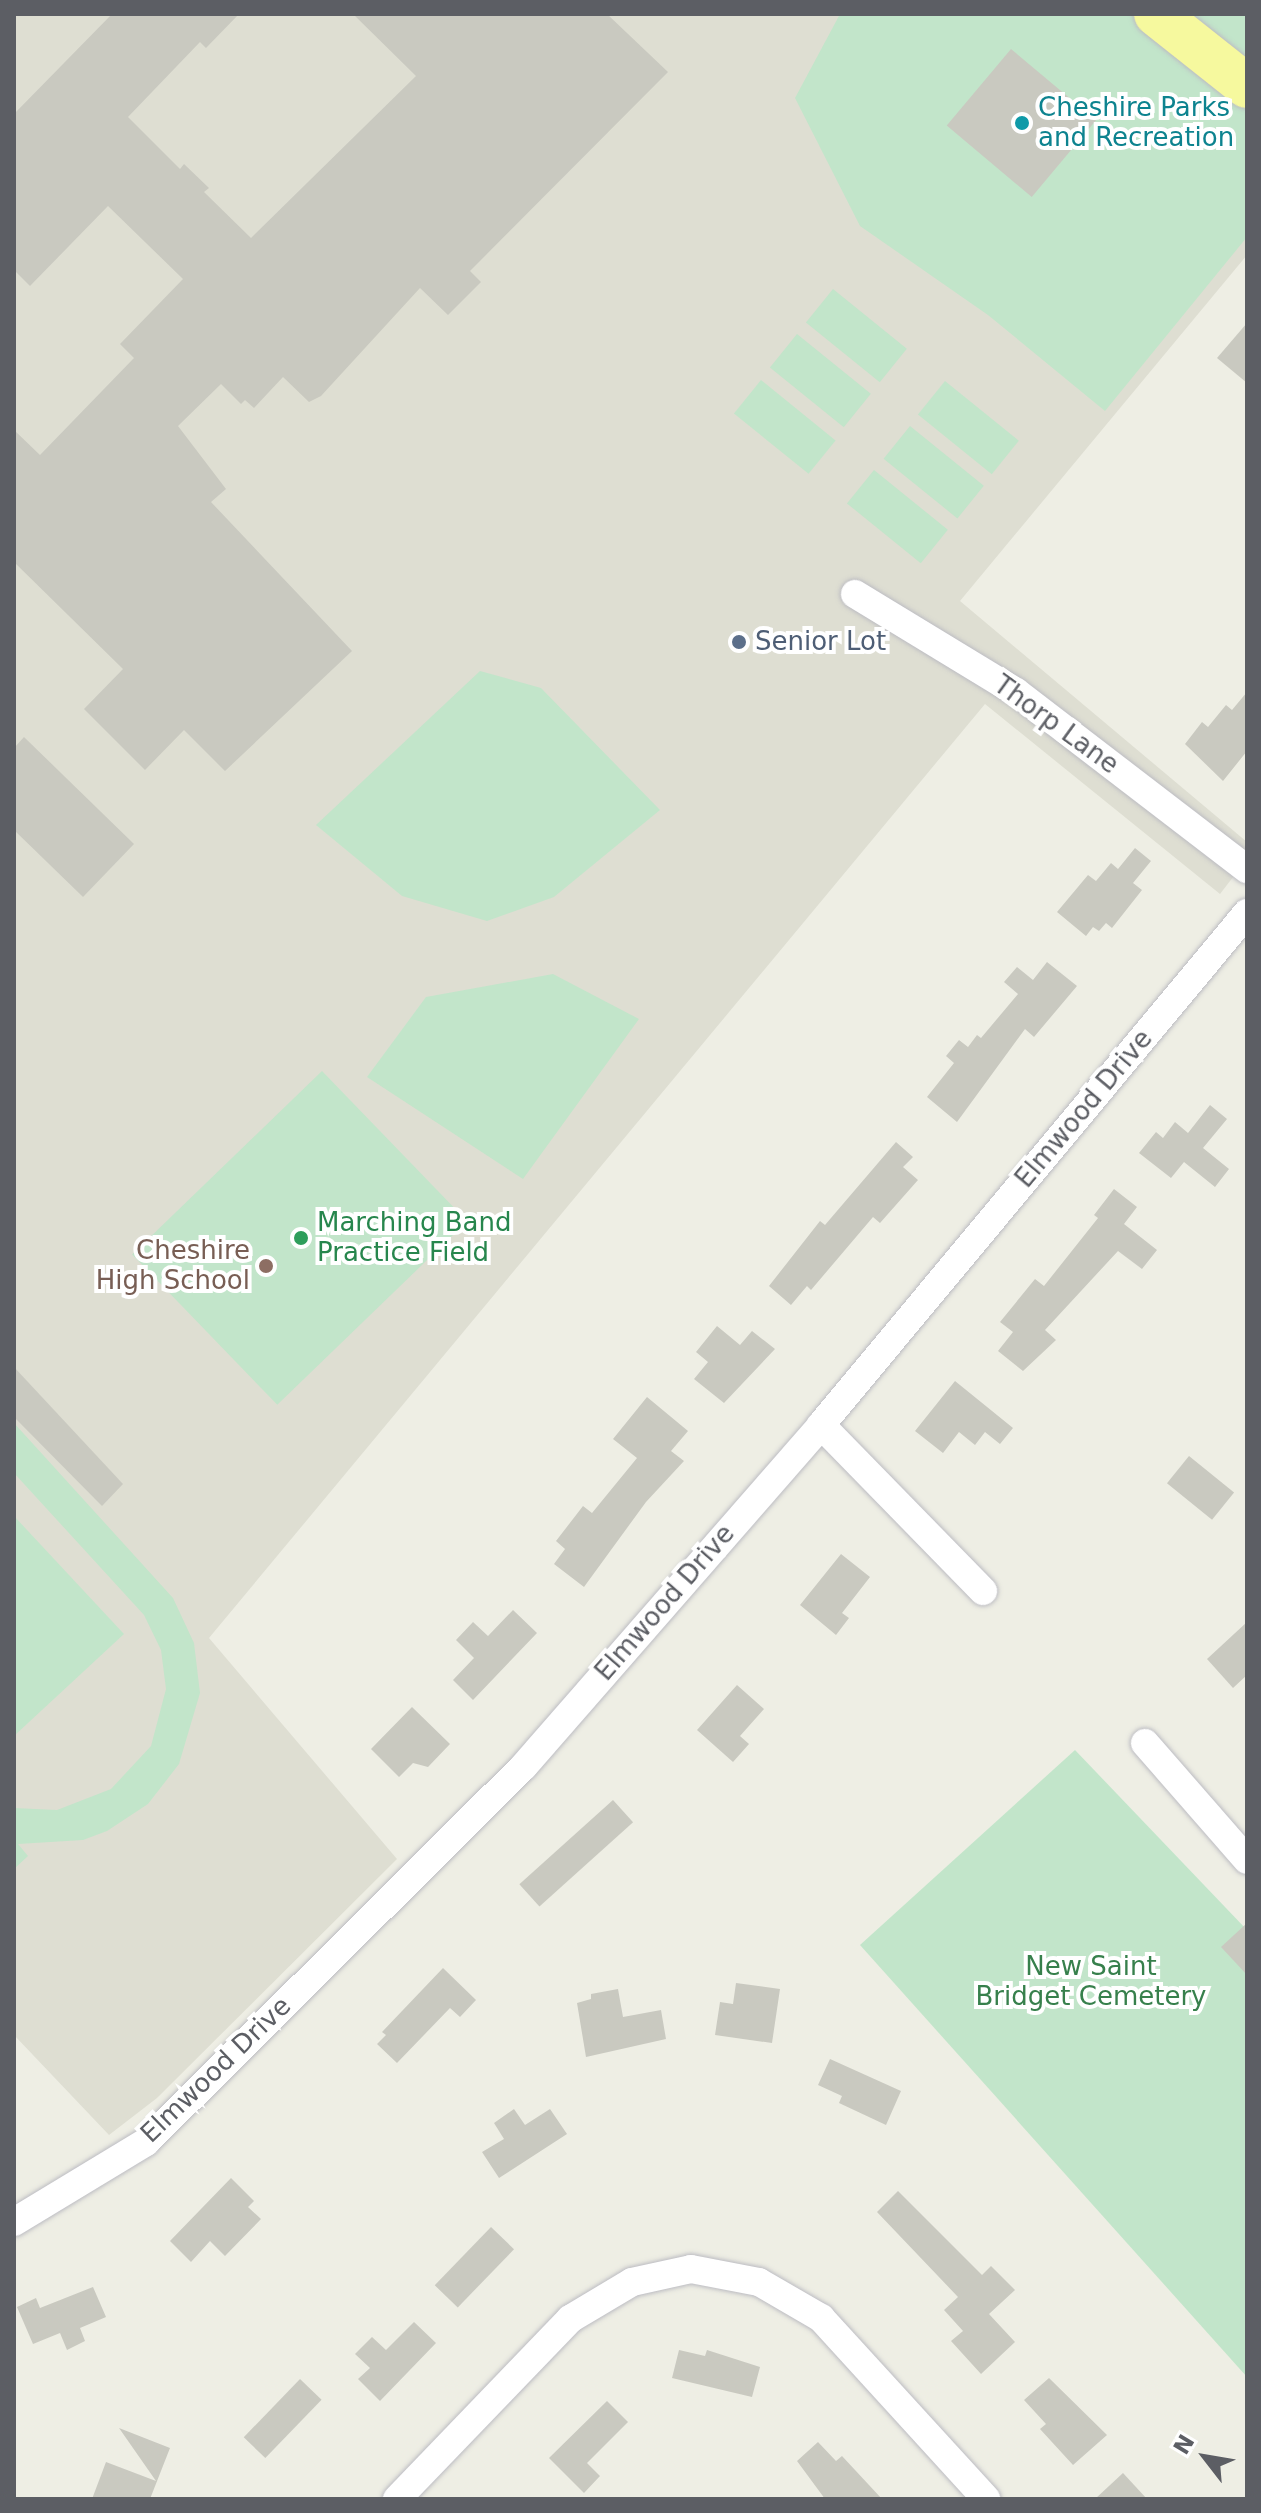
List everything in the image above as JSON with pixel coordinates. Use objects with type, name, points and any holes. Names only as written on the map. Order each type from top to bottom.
[{"type":"highway","points":[[1156,14],[1247,86]]},
{"type":"street","name":"Thorp Lane","points":[[855,594],[1016,692],[1247,869]]},
{"type":"street","name":"Elmwood Drive","points":[[14,2222],[146,2142],[524,1766],[821,1425],[1247,913]]},
{"type":"street","points":[[821,1425],[983,1591]]},
{"type":"street","points":[[1145,1743],[1247,1860]]},
{"type":"street","points":[[397,2499],[570,2319],[632,2282],[691,2269],[759,2282],[821,2318],[986,2499]]},
{"type":"shaded area","name":"Cheshire High School","points":[[14,14],[1081,14],[1247,155],[1247,255],[960,601],[1247,842],[1247,859],[1220,894],[985,704],[209,1638],[397,1859],[157,2098],[109,2135],[14,2035]]},
{"type":"green space","points":[[840,14],[1247,14],[1247,237],[1105,411],[988,315],[860,226],[795,98]]},
{"type":"green space","points":[[833,289],[907,349],[880,382],[806,322]]},
{"type":"green space","points":[[797,334],[871,394],[844,427],[770,367]]},
{"type":"green space","points":[[761,380],[836,440],[809,474],[734,413]]},
{"type":"green space","points":[[945,381],[1019,441],[992,474],[918,414]]},
{"type":"green space","points":[[910,426],[984,486],[957,518],[884,459]]},
{"type":"green space","points":[[874,470],[948,530],[921,563],[847,503]]},
{"type":"green space","points":[[480,671],[541,688],[660,810],[554,897],[487,921],[402,896],[316,825]]},
{"type":"green space","points":[[553,974],[639,1019],[523,1179],[367,1077],[426,997]]},
{"type":"green space","name":"Marching Band Practice Field","points":[[322,1071],[467,1221],[277,1405],[132,1254]]},
{"type":"green space","points":[[14,1423],[173,1598],[194,1643],[200,1693],[179,1764],[148,1804],[107,1831],[83,1840],[18,1844],[28,1856],[14,1869],[14,1808],[57,1810],[111,1789],[151,1746],[166,1689],[161,1650],[144,1615],[14,1473]]},
{"type":"green space","points":[[14,1516],[124,1634],[14,1736]]},
{"type":"green space","name":"New Saint Bridget Cemetery","points":[[1075,1750],[1247,1930],[1247,2377],[860,1945]]},
{"type":"building","points":[[112,14],[239,14],[206,48],[200,42],[128,117],[180,169],[184,164],[209,188],[204,192],[251,238],[416,76],[353,14],[607,14],[668,72],[470,271],[481,282],[448,315],[420,288],[321,396],[309,402],[283,377],[254,408],[245,400],[241,404],[221,384],[178,426],[226,489],[211,502],[352,651],[225,771],[184,730],[145,770],[84,709],[123,669],[14,562],[14,430],[40,455],[134,358],[120,344],[183,279],[108,206],[30,286],[14,270],[14,114]]},
{"type":"building","name":"Cheshire Parks and Recreation","points":[[1011,49],[1096,120],[1032,197],[947,126]]},
{"type":"building","points":[[1247,323],[1247,383],[1217,358]]},
{"type":"building","points":[[1247,692],[1247,751],[1223,781],[1185,744],[1202,722],[1208,727],[1226,705],[1232,710]]},
{"type":"building","points":[[24,737],[134,844],[83,897],[14,830],[14,748]]},
{"type":"building","points":[[1135,848],[1151,861],[1133,883],[1142,890],[1112,928],[1106,923],[1099,931],[1093,927],[1086,936],[1057,912],[1088,875],[1096,881],[1111,863],[1118,869]]},
{"type":"building","points":[[1047,962],[1077,986],[1034,1037],[1025,1029],[957,1122],[927,1097],[954,1063],[946,1056],[959,1040],[968,1047],[977,1035],[981,1038],[1018,994],[1004,982],[1017,967],[1033,980]]},
{"type":"building","points":[[1210,1105],[1227,1119],[1203,1148],[1229,1169],[1215,1187],[1184,1162],[1171,1178],[1139,1153],[1156,1132],[1163,1138],[1175,1122],[1188,1133]]},
{"type":"building","points":[[896,1142],[913,1157],[903,1167],[918,1180],[880,1223],[873,1217],[811,1290],[807,1286],[791,1305],[769,1286],[820,1221],[825,1225]]},
{"type":"building","points":[[1114,1189],[1137,1207],[1124,1224],[1157,1250],[1142,1269],[1118,1251],[1045,1330],[1056,1340],[1023,1371],[998,1351],[1013,1332],[1000,1322],[1035,1279],[1044,1286],[1098,1218],[1094,1215]]},
{"type":"building","points":[[717,1326],[740,1345],[752,1331],[775,1349],[724,1403],[694,1379],[708,1362],[696,1352]]},
{"type":"building","points":[[14,1367],[123,1484],[102,1506],[14,1417]]},
{"type":"building","points":[[955,1381],[1013,1428],[1000,1444],[985,1432],[975,1445],[959,1432],[943,1453],[915,1431]]},
{"type":"building","points":[[647,1397],[688,1431],[671,1451],[684,1461],[646,1502],[584,1587],[554,1564],[565,1549],[556,1541],[583,1506],[592,1513],[637,1458],[613,1439]]},
{"type":"building","points":[[1189,1456],[1234,1493],[1212,1520],[1167,1483]]},
{"type":"building","points":[[841,1554],[870,1577],[842,1613],[849,1618],[836,1635],[800,1605]]},
{"type":"building","points":[[513,1610],[537,1633],[473,1700],[453,1680],[474,1658],[456,1640],[473,1622],[488,1636]]},
{"type":"building","points":[[1247,1622],[1247,1675],[1233,1688],[1207,1659]]},
{"type":"building","points":[[737,1685],[764,1709],[740,1736],[749,1744],[733,1762],[697,1730]]},
{"type":"building","points":[[412,1707],[450,1744],[428,1767],[413,1763],[399,1777],[371,1749]]},
{"type":"building","points":[[613,1800],[633,1822],[539,1907],[519,1884]]},
{"type":"building","points":[[1247,1923],[1247,1975],[1221,1947]]},
{"type":"building","points":[[443,1968],[476,2000],[460,2017],[450,2008],[397,2063],[377,2044],[386,2035],[382,2032]]},
{"type":"building","points":[[736,1983],[780,1989],[772,2043],[715,2035],[720,2002],[733,2004]]},
{"type":"building","points":[[618,1989],[623,2017],[661,2010],[666,2039],[586,2057],[577,2003],[591,1999],[591,1994]]},
{"type":"building","points":[[830,2059],[901,2091],[886,2125],[839,2103],[842,2096],[818,2085]]},
{"type":"building","points":[[514,2109],[525,2125],[550,2109],[567,2134],[499,2178],[482,2152],[504,2139],[494,2123]]},
{"type":"building","points":[[231,2178],[254,2201],[248,2207],[261,2219],[225,2256],[210,2241],[191,2262],[170,2241]]},
{"type":"building","points":[[898,2191],[982,2275],[991,2266],[1015,2290],[989,2314],[1015,2342],[981,2374],[951,2341],[963,2331],[944,2310],[958,2297],[877,2212]]},
{"type":"building","points":[[491,2227],[514,2249],[458,2307],[435,2285]]},
{"type":"building","points":[[93,2287],[106,2317],[80,2328],[85,2341],[67,2350],[60,2333],[33,2344],[17,2307],[36,2298],[40,2308]]},
{"type":"building","points":[[414,2322],[436,2343],[380,2401],[358,2379],[370,2368],[355,2354],[372,2337],[386,2350]]},
{"type":"building","points":[[679,2350],[705,2356],[707,2350],[760,2367],[752,2397],[672,2378]]},
{"type":"building","points":[[1049,2378],[1107,2435],[1073,2465],[1040,2429],[1046,2424],[1024,2400]]},
{"type":"building","points":[[300,2379],[322,2400],[265,2458],[244,2437]]},
{"type":"building","points":[[607,2401],[628,2422],[587,2463],[600,2476],[584,2493],[549,2458]]},
{"type":"building","points":[[119,2428],[170,2448],[150,2499],[92,2499],[106,2462],[156,2481]]},
{"type":"building","points":[[818,2442],[836,2461],[842,2456],[882,2499],[825,2499],[797,2461]]},
{"type":"building","points":[[1123,2473],[1147,2499],[1095,2499]]},
{"type":"place","name":"Cheshire Parks and Recreation","points":[[1022,123]]},
{"type":"place","name":"Senior Lot","points":[[739,642]]},
{"type":"place","name":"Marching Band Practice Field","points":[[301,1238]]},
{"type":"place","name":"Cheshire High School","points":[[266,1266]]}]
